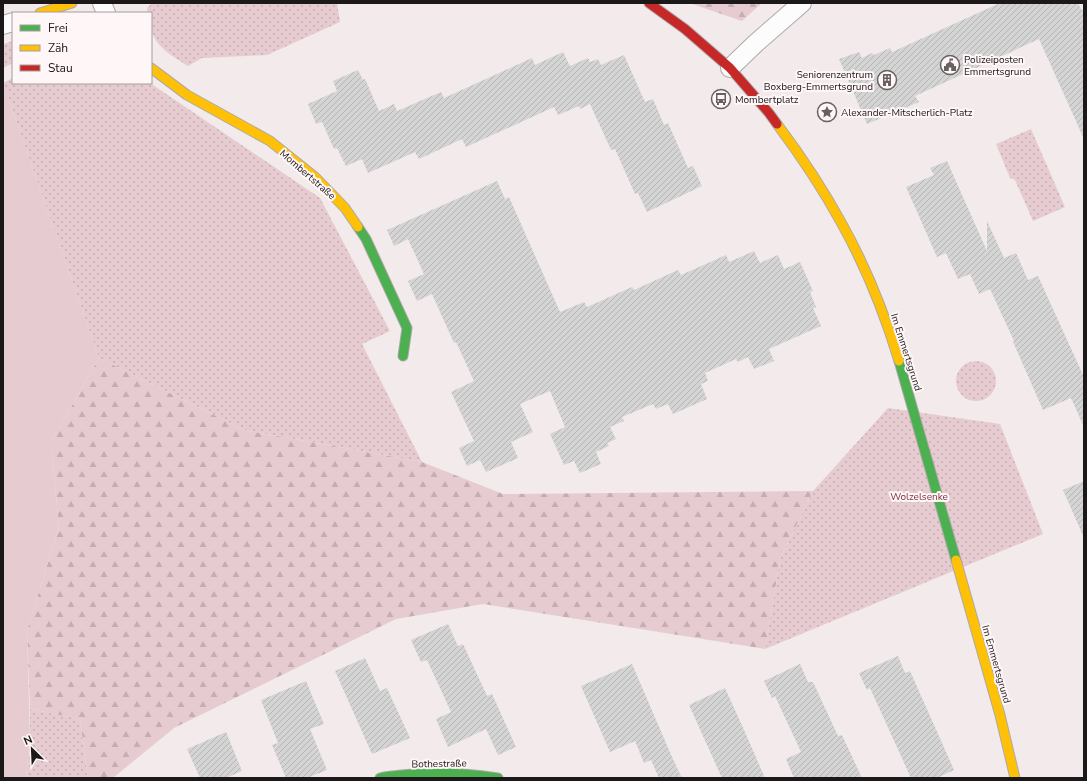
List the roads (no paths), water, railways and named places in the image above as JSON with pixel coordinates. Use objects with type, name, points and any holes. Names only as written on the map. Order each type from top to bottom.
[{"type":"street","points":[[43,12],[72,3]]},
{"type":"street","name":"Im Emmertsgrund","points":[[649,3],[685,29],[730,68],[769,113],[830,202],[865,271],[890,331],[914,410],[1000,715],[1015,778]]},
{"type":"street","points":[[730,68],[802,3]]},
{"type":"street","name":"Mombertstraße","points":[[152,69],[187,96],[270,141],[315,177],[345,208],[366,239],[407,328],[403,356]]},
{"type":"street","name":"Bothestraße","points":[[380,778],[417,773],[446,775],[473,773],[498,778]]},
{"type":"place","name":"Polizeiposten Emmertsgrund","points":[[950,65]]},
{"type":"place","name":"Seniorenzentrum Boxberg-Emmertsgrund","points":[[887,80]]},
{"type":"place","name":"Mombertplatz","points":[[721,99]]},
{"type":"place","name":"Alexander-Mitscherlich-Platz","points":[[827,112]]},
{"type":"park label","name":"Wolzelsenke","points":[[919,496]]}]
